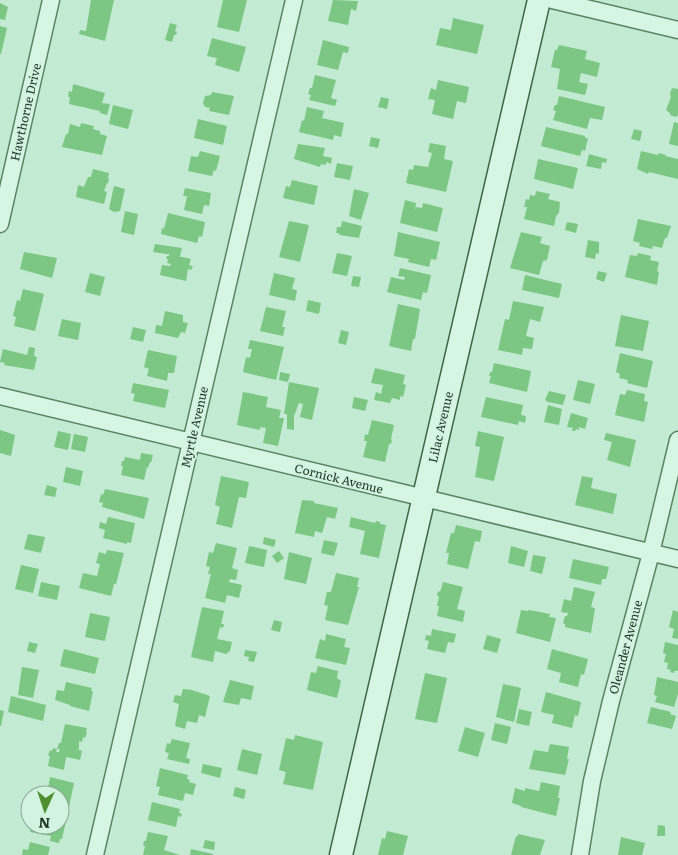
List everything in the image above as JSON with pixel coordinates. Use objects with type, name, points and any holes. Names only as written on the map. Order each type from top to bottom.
[{"type":"street","name":"Hawthorne Drive","points":[[0,224],[51,0]]},
{"type":"street","name":"Myrtle Avenue","points":[[95,855],[294,0]]},
{"type":"street","name":"Lilac Avenue","points":[[342,855],[539,0]]},
{"type":"street","points":[[552,0],[678,30]]},
{"type":"street","name":"Cornick Avenue","points":[[0,396],[678,559]]},
{"type":"street","name":"Oleander Avenue","points":[[580,855],[592,781],[678,440]]},
{"type":"building","points":[[91,0],[114,0],[105,41],[79,34],[80,30],[86,31]]},
{"type":"building","points":[[223,0],[247,0],[239,32],[217,27]]},
{"type":"building","points":[[333,0],[358,1],[356,11],[351,9],[348,25],[328,21]]},
{"type":"building","points":[[0,3],[8,7],[5,20],[0,19]]},
{"type":"building","points":[[453,18],[484,25],[477,54],[436,45],[440,28],[451,30]]},
{"type":"building","points":[[170,23],[177,25],[175,31],[177,32],[172,42],[165,40]]},
{"type":"building","points":[[0,26],[7,28],[1,54],[0,54]]},
{"type":"building","points":[[212,38],[246,47],[239,72],[215,65],[217,58],[207,56]]},
{"type":"building","points":[[323,40],[349,47],[348,53],[343,52],[338,70],[317,65]]},
{"type":"building","points":[[559,45],[587,51],[585,59],[600,63],[597,77],[581,73],[579,82],[588,84],[585,95],[557,89],[560,69],[551,67],[555,50],[557,50]]},
{"type":"building","points":[[315,75],[336,80],[331,98],[337,100],[335,106],[309,100],[311,95],[308,94],[310,88],[312,88]]},
{"type":"building","points":[[438,80],[469,87],[466,103],[457,101],[453,119],[432,114],[435,100],[428,99],[431,88],[436,90]]},
{"type":"building","points":[[73,84],[105,93],[102,103],[110,104],[107,115],[100,113],[100,111],[69,104],[69,91],[72,92]]},
{"type":"building","points":[[673,88],[678,89],[678,115],[676,117],[670,115],[666,110]]},
{"type":"building","points":[[212,92],[234,96],[229,115],[209,111],[210,108],[205,107],[203,103],[205,96],[211,95]]},
{"type":"building","points":[[559,96],[605,107],[602,120],[590,118],[587,129],[553,120],[556,111],[553,110],[555,105],[557,105]]},
{"type":"building","points":[[381,97],[389,99],[387,109],[378,107]]},
{"type":"building","points":[[113,105],[133,110],[128,129],[109,124]]},
{"type":"building","points":[[307,107],[324,111],[322,118],[344,123],[341,137],[334,135],[333,140],[299,132]]},
{"type":"building","points":[[198,119],[227,126],[223,145],[194,138]]},
{"type":"building","points":[[674,122],[678,123],[678,146],[669,144]]},
{"type":"building","points":[[81,123],[94,126],[93,129],[107,136],[102,155],[62,147],[70,124],[80,127]]},
{"type":"building","points":[[546,127],[585,136],[585,138],[588,138],[585,151],[582,150],[580,156],[541,146]]},
{"type":"building","points":[[634,129],[642,131],[640,141],[631,139]]},
{"type":"building","points":[[371,137],[380,139],[378,148],[369,146]]},
{"type":"building","points":[[430,143],[446,146],[444,159],[453,161],[446,192],[406,183],[409,169],[413,170],[414,165],[428,167],[432,153],[428,152]]},
{"type":"building","points":[[298,144],[325,148],[323,156],[332,158],[331,164],[326,162],[326,165],[321,164],[320,167],[294,159]]},
{"type":"building","points":[[200,151],[220,156],[216,171],[214,170],[212,176],[188,171],[191,156],[198,157]]},
{"type":"building","points":[[641,151],[658,155],[659,153],[678,159],[678,179],[649,172],[648,174],[637,169]]},
{"type":"building","points":[[589,154],[607,159],[606,163],[602,162],[601,169],[586,166]]},
{"type":"building","points":[[538,159],[578,168],[573,189],[534,179]]},
{"type":"building","points":[[337,163],[353,166],[350,180],[334,177]]},
{"type":"building","points":[[93,169],[109,173],[108,183],[104,191],[107,192],[104,204],[76,197],[78,185],[84,187],[88,177],[91,177]]},
{"type":"building","points":[[292,180],[318,186],[314,205],[283,198],[286,186],[290,187]]},
{"type":"building","points":[[114,186],[125,189],[120,211],[114,212],[109,209]]},
{"type":"building","points":[[185,188],[211,193],[209,206],[204,205],[202,214],[184,210],[187,196],[183,196]]},
{"type":"building","points":[[354,189],[369,193],[361,220],[349,216]]},
{"type":"building","points":[[536,191],[550,194],[548,199],[560,202],[559,213],[556,216],[554,226],[524,219],[527,207],[524,207],[526,199],[529,200],[530,195],[535,196]]},
{"type":"building","points":[[405,200],[416,203],[415,212],[416,207],[422,208],[423,203],[443,208],[437,232],[400,223]]},
{"type":"building","points":[[125,211],[138,214],[134,235],[121,232]]},
{"type":"building","points":[[168,213],[205,222],[202,237],[199,236],[197,243],[161,234]]},
{"type":"building","points":[[638,219],[671,226],[662,248],[653,246],[652,249],[639,246],[640,243],[633,241]]},
{"type":"building","points":[[289,221],[309,225],[300,262],[279,257]]},
{"type":"building","points":[[342,221],[362,226],[359,238],[336,233],[337,227],[341,227]]},
{"type":"building","points":[[567,222],[578,224],[576,233],[565,230]]},
{"type":"building","points":[[398,232],[440,242],[436,260],[431,259],[429,267],[408,262],[409,259],[394,256]]},
{"type":"building","points":[[521,232],[542,237],[540,243],[550,246],[547,260],[543,261],[539,275],[510,268]]},
{"type":"building","points":[[588,240],[599,242],[599,254],[596,253],[595,259],[585,257]]},
{"type":"building","points":[[155,244],[182,248],[180,256],[153,252]]},
{"type":"building","points":[[24,252],[57,258],[52,278],[20,269]]},
{"type":"building","points":[[337,253],[352,256],[347,276],[332,273]]},
{"type":"building","points":[[638,253],[651,256],[650,260],[659,262],[657,285],[625,277],[630,255],[637,256]]},
{"type":"building","points":[[169,254],[191,259],[189,265],[193,266],[191,270],[188,269],[186,281],[160,275],[162,265],[170,266],[171,264],[167,263],[168,259],[166,259]]},
{"type":"building","points":[[400,268],[431,275],[427,293],[423,292],[421,300],[387,292],[391,277],[404,280],[405,277],[398,276]]},
{"type":"building","points":[[598,271],[607,273],[604,282],[596,279]]},
{"type":"building","points":[[90,273],[105,277],[100,296],[85,292]]},
{"type":"building","points":[[274,273],[295,278],[292,289],[297,290],[295,301],[269,295]]},
{"type":"building","points":[[525,275],[562,284],[559,298],[522,290]]},
{"type":"building","points":[[353,276],[361,277],[359,287],[351,286]]},
{"type":"building","points":[[23,289],[44,294],[35,331],[14,326],[16,317],[13,316],[17,300],[20,301]]},
{"type":"building","points":[[308,300],[321,303],[319,314],[306,311]]},
{"type":"building","points":[[513,301],[544,307],[540,322],[530,319],[526,336],[534,338],[532,349],[523,348],[522,355],[498,350],[505,319],[509,320]]},
{"type":"building","points":[[398,304],[420,309],[411,351],[389,346]]},
{"type":"building","points":[[266,307],[286,311],[282,327],[285,327],[283,336],[260,331]]},
{"type":"building","points":[[165,311],[183,315],[183,322],[188,323],[185,333],[181,332],[178,338],[155,333],[156,325],[162,326]]},
{"type":"building","points":[[621,315],[649,321],[643,351],[615,346]]},
{"type":"building","points":[[62,319],[81,323],[78,340],[58,336]]},
{"type":"building","points":[[133,327],[146,330],[143,342],[130,339]]},
{"type":"building","points":[[341,330],[349,332],[346,345],[338,343]]},
{"type":"building","points":[[250,340],[284,347],[276,380],[243,372],[246,357],[250,358],[252,349],[248,349]]},
{"type":"building","points":[[29,347],[35,348],[34,356],[37,357],[34,370],[4,365],[5,363],[0,362],[3,349],[27,355]]},
{"type":"building","points":[[148,350],[177,356],[174,373],[168,373],[167,381],[147,376],[149,369],[144,367]]},
{"type":"building","points":[[620,353],[653,361],[647,388],[627,383],[628,380],[619,378],[620,374],[616,372]]},
{"type":"building","points":[[494,363],[531,371],[527,392],[489,383],[490,372],[492,372]]},
{"type":"building","points":[[375,368],[405,375],[403,384],[406,385],[403,397],[400,396],[400,400],[392,398],[390,403],[374,400],[376,392],[381,394],[383,385],[371,383]]},
{"type":"building","points":[[280,372],[290,374],[288,382],[279,380]]},
{"type":"building","points":[[578,380],[595,384],[590,404],[573,400]]},
{"type":"building","points":[[289,382],[319,388],[312,420],[300,417],[303,404],[299,403],[294,416],[294,430],[287,429],[287,414],[284,414]]},
{"type":"building","points":[[133,383],[169,390],[165,408],[133,401],[135,394],[131,393]]},
{"type":"building","points":[[627,390],[645,394],[644,401],[648,402],[644,422],[615,415],[620,394],[625,395]]},
{"type":"building","points":[[549,391],[566,395],[563,405],[545,400]]},
{"type":"building","points":[[243,392],[268,397],[266,407],[281,410],[279,418],[284,418],[278,446],[263,443],[266,428],[260,427],[260,430],[237,425]]},
{"type":"building","points":[[354,397],[368,400],[365,411],[352,408]]},
{"type":"building","points":[[486,397],[523,405],[521,415],[526,416],[525,423],[519,421],[518,425],[481,417]]},
{"type":"building","points":[[548,405],[562,409],[559,425],[544,422]]},
{"type":"building","points":[[571,413],[588,418],[585,429],[579,427],[579,430],[572,431],[573,428],[567,427]]},
{"type":"building","points":[[372,420],[394,425],[392,440],[391,444],[389,444],[385,462],[363,457],[367,441],[364,441],[365,434],[368,435]]},
{"type":"building","points":[[0,430],[15,435],[11,456],[0,453]]},
{"type":"building","points":[[58,431],[71,434],[68,450],[54,447]]},
{"type":"building","points":[[478,431],[504,437],[494,481],[475,477],[480,447],[475,446]]},
{"type":"building","points":[[606,433],[636,440],[630,467],[607,460],[612,442],[604,440]]},
{"type":"building","points":[[74,434],[88,437],[85,452],[71,449]]},
{"type":"building","points":[[141,453],[153,455],[151,463],[147,467],[144,480],[121,475],[122,461],[124,461],[125,457],[140,460]]},
{"type":"building","points":[[66,467],[83,471],[80,486],[63,482]]},
{"type":"building","points":[[221,476],[249,482],[246,498],[239,497],[232,528],[216,524],[220,507],[215,505]]},
{"type":"building","points":[[582,476],[593,478],[591,488],[617,494],[613,514],[575,505]]},
{"type":"building","points":[[47,485],[57,488],[55,497],[44,495]]},
{"type":"building","points":[[105,489],[149,498],[144,519],[102,507],[103,503],[99,502],[101,494],[103,495]]},
{"type":"building","points":[[302,500],[314,501],[314,503],[338,508],[335,519],[327,517],[322,533],[315,531],[314,537],[295,533]]},
{"type":"building","points":[[108,517],[135,523],[131,543],[127,542],[127,544],[103,538],[105,530],[99,528],[100,522],[106,524]]},
{"type":"building","points":[[351,517],[375,523],[376,521],[386,525],[379,558],[360,554],[365,531],[349,527]]},
{"type":"building","points":[[456,525],[482,531],[480,542],[475,541],[468,569],[447,564],[449,553],[446,553],[451,533],[454,533]]},
{"type":"building","points":[[28,534],[45,537],[41,553],[24,549]]},
{"type":"building","points":[[264,537],[276,540],[274,547],[263,544]]},
{"type":"building","points":[[324,540],[338,543],[334,556],[321,553]]},
{"type":"building","points":[[216,543],[237,548],[232,568],[238,570],[236,580],[230,579],[229,582],[242,585],[239,598],[227,595],[225,603],[205,598],[211,574],[208,574],[210,567],[206,566],[209,552],[213,553]]},
{"type":"building","points":[[249,546],[267,550],[264,567],[245,563]]},
{"type":"building","points":[[511,546],[528,551],[524,567],[508,563]]},
{"type":"building","points":[[107,550],[124,553],[111,596],[79,588],[83,573],[97,576],[100,564],[96,563],[99,552],[106,554]]},
{"type":"building","points":[[279,551],[284,558],[277,563],[272,556]]},
{"type":"building","points":[[289,552],[312,558],[306,584],[284,579]]},
{"type":"building","points":[[533,555],[546,557],[542,574],[530,571]]},
{"type":"building","points":[[573,559],[609,567],[606,579],[602,579],[601,585],[569,578]]},
{"type":"building","points":[[21,565],[39,569],[33,593],[15,589]]},
{"type":"building","points":[[336,573],[359,578],[357,587],[359,587],[348,625],[325,620],[328,606],[324,605],[327,592],[331,592]]},
{"type":"building","points":[[41,582],[60,586],[57,600],[38,596]]},
{"type":"building","points":[[443,582],[463,587],[457,609],[465,611],[463,622],[437,616],[439,596],[437,596]]},
{"type":"building","points":[[574,587],[595,592],[591,607],[595,608],[591,633],[565,627],[563,623],[568,613],[561,612],[564,599],[571,601]]},
{"type":"building","points":[[202,607],[224,611],[221,624],[224,624],[223,628],[220,627],[217,639],[232,642],[230,651],[226,654],[215,651],[213,662],[191,657]]},
{"type":"building","points":[[521,610],[550,614],[549,617],[556,618],[550,642],[516,633]]},
{"type":"building","points":[[673,610],[678,612],[678,639],[672,638],[674,629],[669,627]]},
{"type":"building","points":[[90,613],[110,617],[105,641],[85,637]]},
{"type":"building","points":[[274,620],[282,622],[280,632],[271,630]]},
{"type":"building","points":[[432,629],[456,634],[454,643],[448,642],[445,653],[427,649],[429,641],[425,640],[426,635],[431,636]]},
{"type":"building","points":[[326,634],[346,639],[344,647],[350,648],[346,665],[315,658],[320,639],[325,641]]},
{"type":"building","points":[[487,635],[501,639],[497,653],[483,649]]},
{"type":"building","points":[[29,642],[38,644],[35,653],[27,651]]},
{"type":"building","points":[[665,642],[678,645],[678,671],[674,671],[674,673],[667,669],[668,663],[664,662],[666,654],[663,653]]},
{"type":"building","points":[[64,649],[99,658],[95,674],[60,666]]},
{"type":"building","points":[[552,649],[588,659],[584,675],[581,674],[578,687],[559,682],[561,673],[547,669]]},
{"type":"building","points":[[245,650],[257,652],[254,662],[248,661],[249,657],[244,656]]},
{"type":"building","points":[[318,666],[338,671],[337,678],[341,681],[337,698],[307,690],[311,672],[316,673]]},
{"type":"building","points":[[22,667],[39,670],[33,698],[18,695]]},
{"type":"building","points":[[425,673],[447,678],[437,723],[415,719]]},
{"type":"building","points":[[657,677],[678,682],[678,694],[674,707],[655,702],[657,696],[654,695]]},
{"type":"building","points":[[230,680],[254,686],[251,700],[241,698],[239,705],[223,702]]},
{"type":"building","points":[[66,682],[92,688],[89,711],[55,700],[57,690],[64,691]]},
{"type":"building","points":[[503,684],[521,688],[514,722],[496,717]]},
{"type":"building","points":[[183,689],[210,696],[205,717],[199,715],[197,723],[187,721],[185,729],[175,726],[179,704],[173,702],[175,695],[181,696]]},
{"type":"building","points":[[546,692],[581,702],[578,716],[575,715],[572,728],[552,723],[554,715],[541,712]]},
{"type":"building","points":[[11,696],[46,705],[43,721],[8,712]]},
{"type":"building","points":[[651,707],[671,712],[670,714],[676,716],[672,729],[647,723]]},
{"type":"building","points":[[519,709],[532,712],[529,726],[516,723]]},
{"type":"building","points":[[0,710],[4,711],[1,726],[0,726]]},
{"type":"building","points":[[495,723],[511,727],[507,744],[491,740]]},
{"type":"building","points":[[65,724],[87,728],[85,738],[83,737],[82,742],[79,741],[79,749],[77,749],[82,751],[80,760],[66,757],[64,770],[48,766],[50,750],[52,751],[53,748],[57,749],[59,743],[61,743]]},
{"type":"building","points":[[465,727],[485,733],[478,757],[458,751]]},
{"type":"building","points":[[295,735],[323,742],[313,790],[283,784],[286,772],[279,770],[286,738],[294,740]]},
{"type":"building","points":[[172,739],[190,743],[186,758],[190,759],[189,764],[167,759],[169,753],[165,752],[167,743],[170,744]]},
{"type":"building","points":[[550,744],[569,747],[567,759],[569,759],[565,775],[529,769],[534,750],[548,752]]},
{"type":"building","points":[[242,749],[262,754],[257,775],[237,770]]},
{"type":"building","points":[[203,764],[222,768],[220,778],[201,773]]},
{"type":"building","points":[[160,768],[188,775],[187,779],[190,780],[189,782],[196,784],[193,795],[185,793],[183,801],[158,795],[160,787],[156,786]]},
{"type":"building","points":[[50,777],[74,783],[70,802],[70,785],[49,785]]},
{"type":"building","points":[[541,782],[560,786],[558,798],[560,798],[556,816],[512,803],[515,788],[525,791],[525,788],[539,791]]},
{"type":"building","points":[[235,787],[246,790],[244,799],[233,796]]},
{"type":"building","points":[[152,802],[180,809],[179,813],[182,814],[181,817],[178,816],[176,827],[148,820]]},
{"type":"building","points":[[658,825],[665,826],[665,836],[657,836]]},
{"type":"building","points":[[387,831],[408,836],[403,855],[378,855],[382,838],[385,839]]},
{"type":"building","points":[[148,832],[168,836],[164,850],[180,855],[143,855],[145,846],[143,845]]},
{"type":"building","points":[[518,834],[545,840],[540,855],[511,855]]},
{"type":"building","points":[[46,835],[63,835],[59,843],[50,841],[51,836]]},
{"type":"building","points":[[621,837],[645,843],[642,855],[618,855]]},
{"type":"building","points":[[205,840],[215,842],[214,850],[203,848]]},
{"type":"building","points":[[30,842],[50,847],[48,855],[22,855],[23,849],[28,850]]},
{"type":"building","points":[[191,849],[213,854],[213,855],[190,855]]}]
